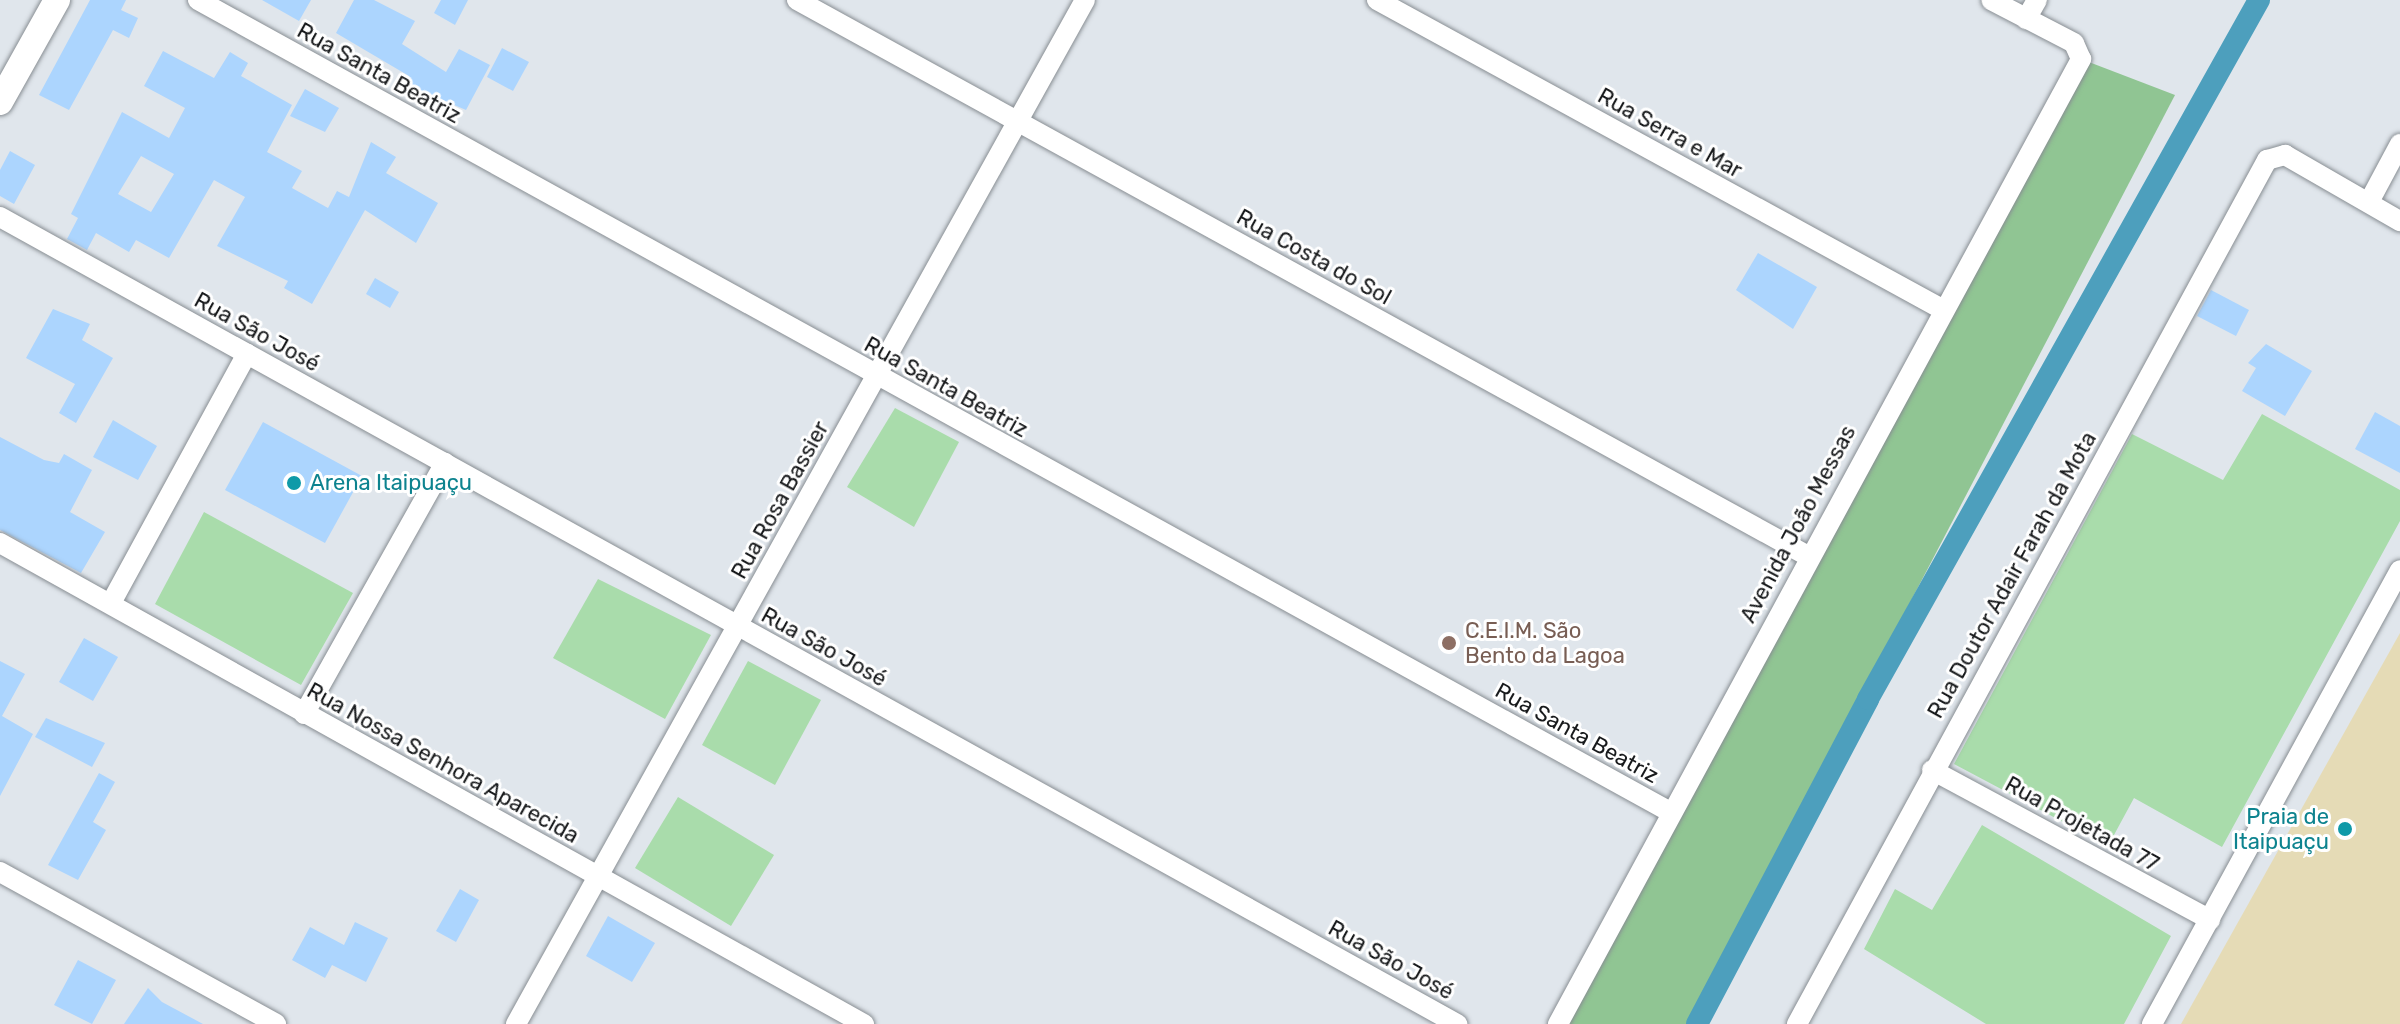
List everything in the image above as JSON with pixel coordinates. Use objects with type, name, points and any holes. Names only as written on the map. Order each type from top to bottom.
[{"type":"main road","points":[[0,102],[57,0]]},
{"type":"street","name":"Rua Santa Beatriz","points":[[198,0],[1672,813]]},
{"type":"street","name":"Rua Costa do Sol","points":[[797,0],[1808,556]]},
{"type":"street","name":"Rua Rosa Bassier","points":[[516,1024],[1085,0]]},
{"type":"street","name":"Rua Serra e Mar","points":[[1377,0],[1940,308]]},
{"type":"street","points":[[1991,0],[2026,19],[2037,0]]},
{"type":"street","name":"Avenida João Messas","points":[[1558,1024],[1940,308],[2081,59],[2080,48],[2026,19]]},
{"type":"street","points":[[2400,144],[2369,202],[2400,221]]},
{"type":"street","name":"Rua Doutor Adair Farah da Mota","points":[[1797,1024],[1932,770],[2275,152],[2369,202]]},
{"type":"street","name":"Rua São José","points":[[0,217],[1457,1024]]},
{"type":"street","points":[[111,603],[247,354]]},
{"type":"street","points":[[304,714],[445,463]]},
{"type":"street","name":"Rua Nossa Senhora Aparecida","points":[[0,543],[864,1024]]},
{"type":"street","points":[[2152,1024],[2400,570]]},
{"type":"street","name":"Rua Projetada 77","points":[[1932,770],[2210,920]]},
{"type":"street","points":[[0,872],[276,1024]]},
{"type":"green space","points":[[2081,59],[2175,95],[1690,1024],[1566,1024]]},
{"type":"green space","points":[[895,408],[959,442],[914,527],[847,487]]},
{"type":"green space","points":[[2262,414],[2400,490],[2400,521],[2222,847],[2134,798],[2108,846],[1954,764],[2132,434],[2223,480]]},
{"type":"green space","points":[[204,512],[353,593],[301,685],[155,604]]},
{"type":"green space","points":[[598,579],[711,635],[665,719],[553,658]]},
{"type":"green space","points":[[748,661],[821,700],[775,785],[702,745]]},
{"type":"green space","points":[[678,797],[774,855],[731,926],[635,868]]},
{"type":"green space","points":[[1982,825],[2171,936],[2124,1024],[1986,1024],[1864,949],[1895,889],[1932,910]]},
{"type":"sand","name":"Praia de Itaipuaçu","points":[[2400,633],[2400,1024],[2181,1024]]},
{"type":"building","points":[[90,0],[126,0],[121,10],[138,18],[129,38],[113,30],[69,110],[39,95]]},
{"type":"building","points":[[262,0],[311,0],[299,21]]},
{"type":"building","points":[[354,0],[374,0],[415,21],[402,44],[446,72],[459,49],[490,65],[466,110],[405,84],[409,76],[336,33]]},
{"type":"building","points":[[441,0],[468,0],[455,25],[434,13]]},
{"type":"building","points":[[502,48],[529,62],[513,91],[487,77]]},
{"type":"building","points":[[163,51],[214,78],[230,52],[248,63],[241,76],[292,105],[267,152],[302,171],[292,188],[328,208],[337,191],[349,197],[371,142],[396,157],[386,173],[438,203],[416,243],[365,210],[312,304],[284,288],[288,281],[217,246],[245,197],[214,180],[169,258],[136,240],[129,252],[96,233],[87,250],[67,239],[78,218],[71,214],[122,112],[169,138],[185,108],[144,86]],"holes":[[[141,156],[174,174],[151,212],[118,194]]]},
{"type":"building","points":[[305,89],[339,108],[325,132],[290,116]]},
{"type":"building","points":[[10,151],[35,165],[14,204],[0,196],[0,170]]},
{"type":"building","points":[[1758,253],[1817,287],[1793,329],[1736,290]]},
{"type":"building","points":[[375,278],[399,292],[390,308],[366,294]]},
{"type":"building","points":[[2211,290],[2249,310],[2236,336],[2197,316]]},
{"type":"building","points":[[53,309],[90,324],[82,340],[113,358],[76,423],[59,413],[75,384],[26,358]]},
{"type":"building","points":[[2266,344],[2312,371],[2285,416],[2242,391],[2256,368],[2248,363]]},
{"type":"building","points":[[2375,412],[2400,426],[2400,473],[2355,449]]},
{"type":"building","points":[[113,420],[157,446],[138,480],[93,457]]},
{"type":"building","name":"Arena Itaipuaçu","points":[[263,422],[362,476],[325,543],[225,490]]},
{"type":"building","points":[[0,437],[44,460],[59,463],[64,454],[92,470],[70,512],[105,532],[81,573],[0,530]]},
{"type":"building","points":[[84,638],[118,657],[93,701],[59,682]]},
{"type":"building","points":[[0,661],[25,674],[2,716],[33,734],[0,796]]},
{"type":"building","points":[[46,718],[105,743],[92,767],[35,737]]},
{"type":"building","points":[[99,773],[115,782],[93,822],[106,830],[78,880],[48,865]]},
{"type":"building","points":[[460,889],[479,900],[456,942],[436,931]]},
{"type":"building","points":[[608,916],[655,943],[632,982],[586,956]]},
{"type":"building","points":[[355,922],[388,938],[366,982],[332,965],[325,978],[292,960],[310,927],[344,945]]},
{"type":"building","points":[[78,960],[116,980],[92,1024],[54,1005]]},
{"type":"building","points":[[148,988],[162,1002],[203,1024],[124,1024]]},
{"type":"waterway","points":[[1697,1024],[1868,699],[2259,0]]},
{"type":"place","name":"Arena Itaipuaçu","points":[[294,483]]},
{"type":"place","name":"C.E.I.M. São Bento da Lagoa","points":[[1449,643]]},
{"type":"place","name":"Praia de Itaipuaçu","points":[[2345,829]]}]
